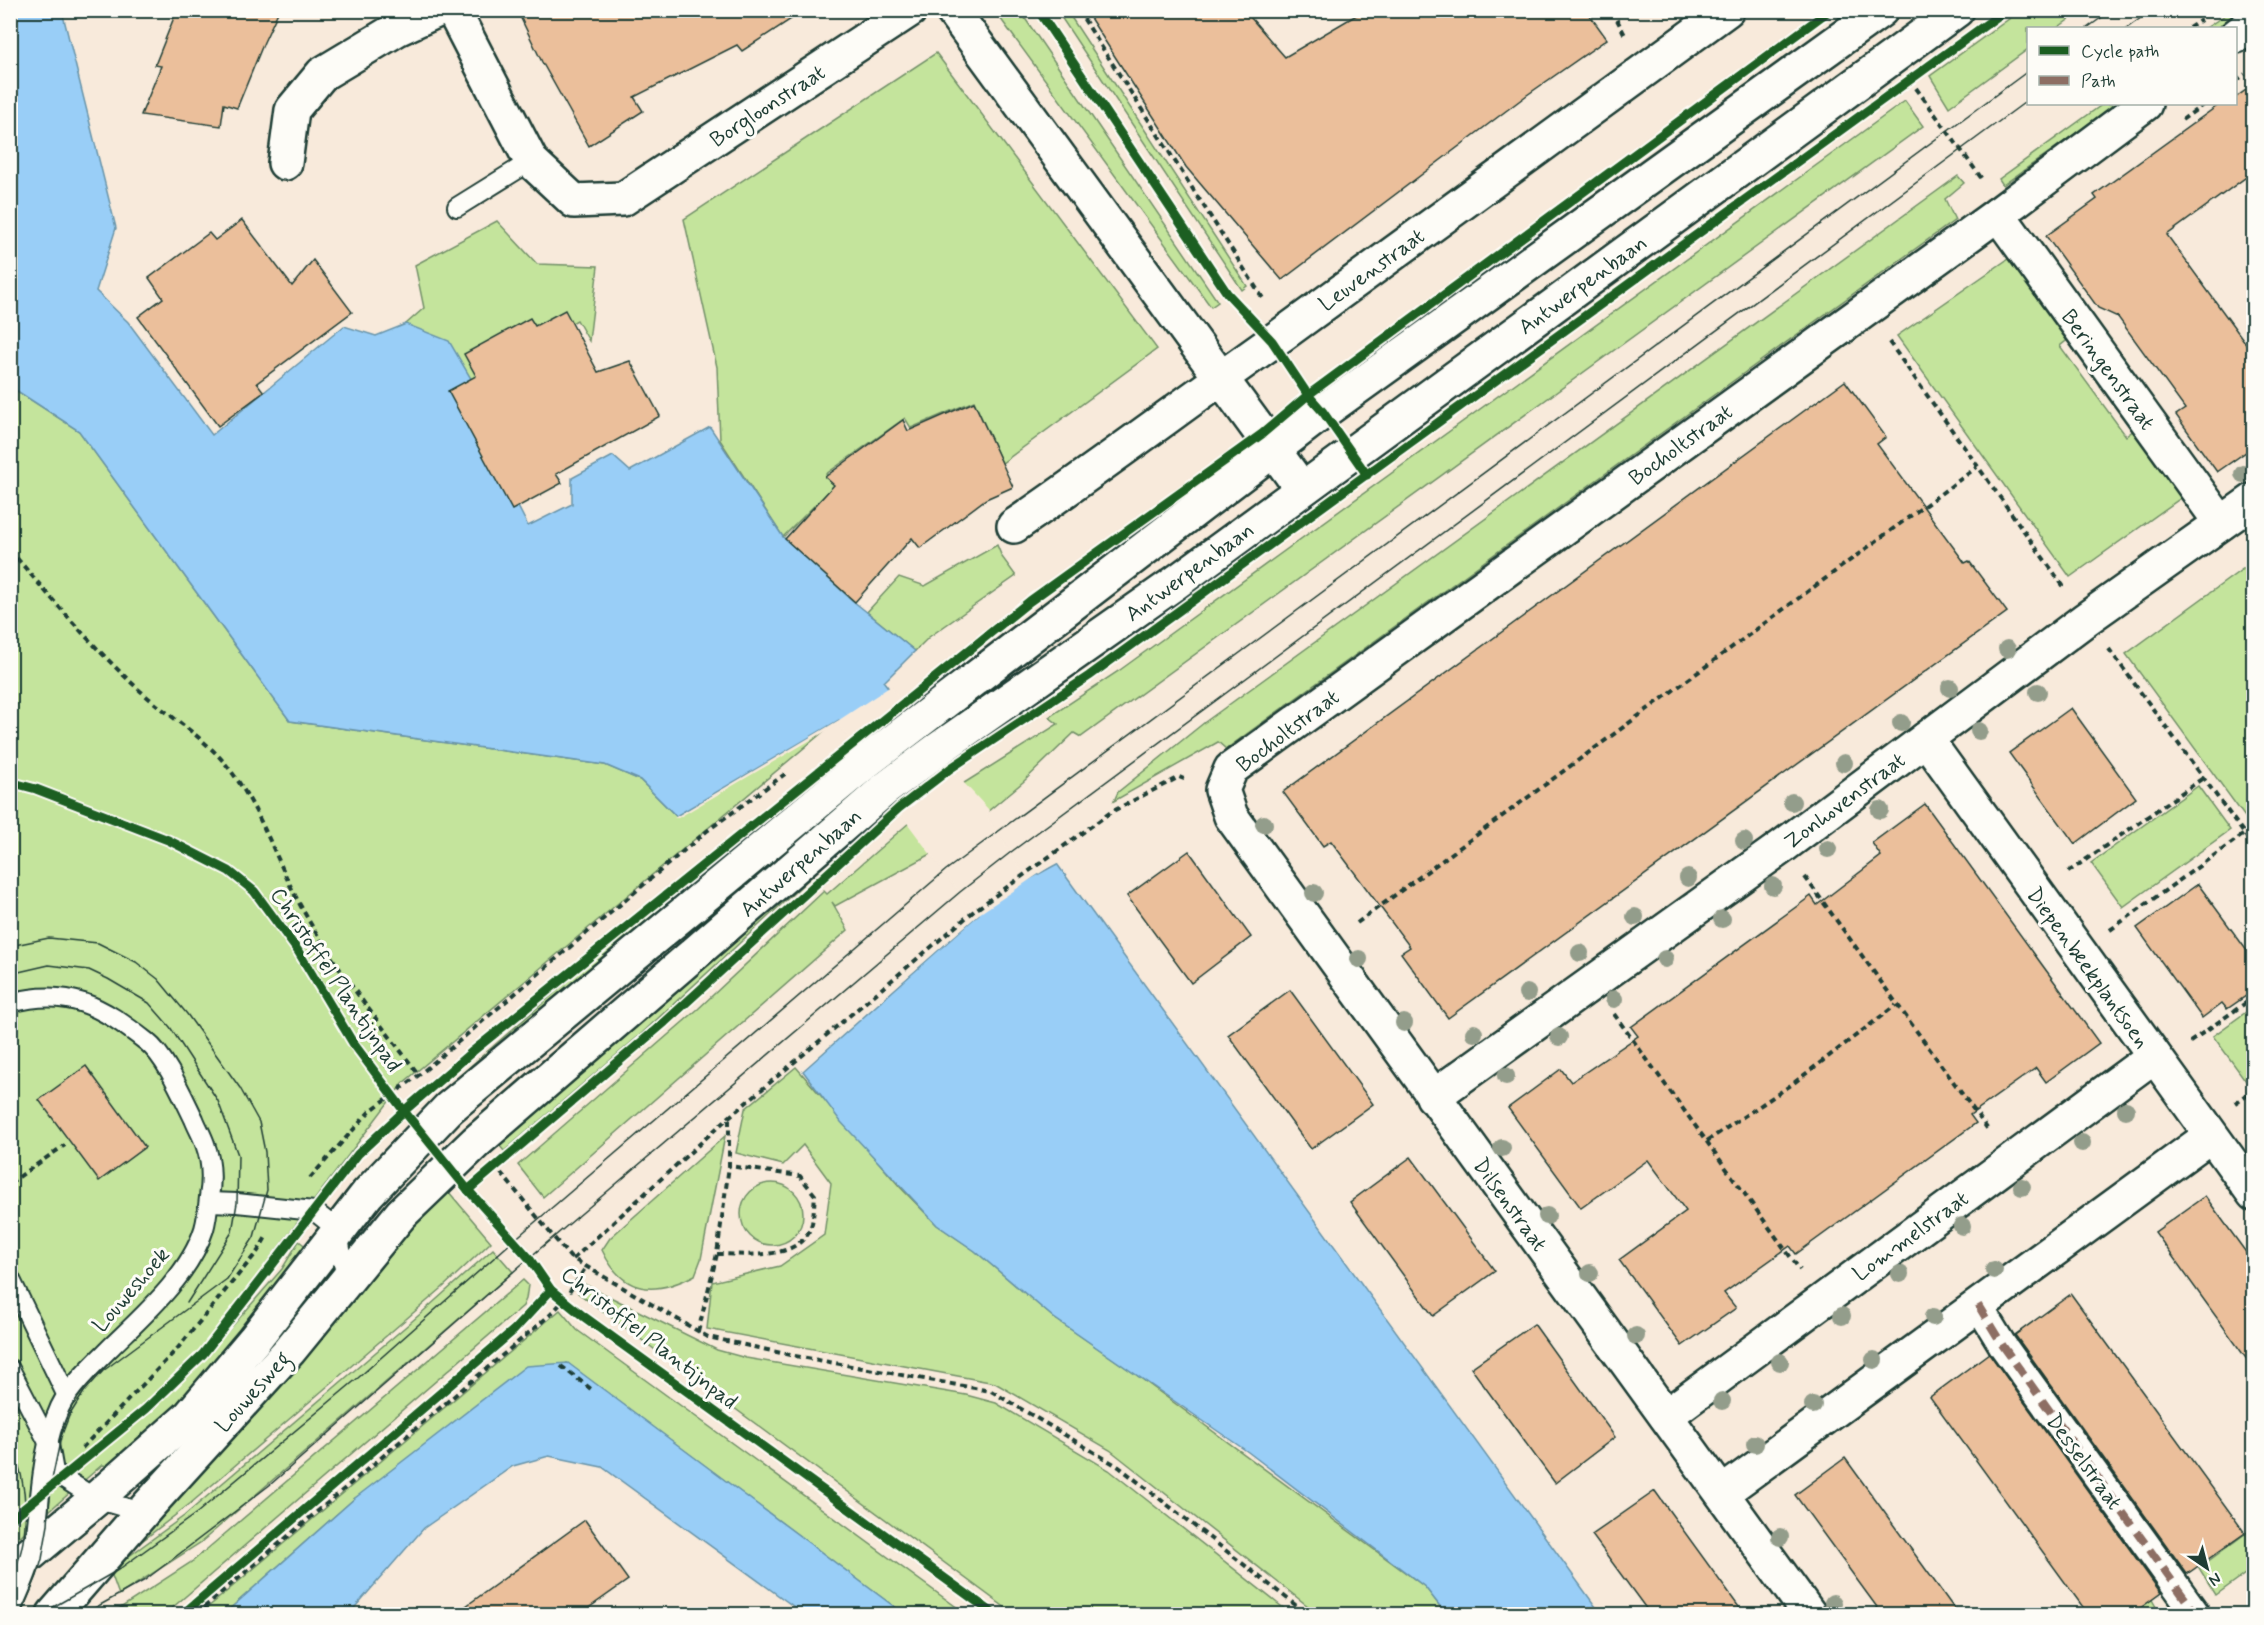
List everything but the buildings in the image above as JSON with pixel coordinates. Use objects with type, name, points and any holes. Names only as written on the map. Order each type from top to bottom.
[{"type":"street","points":[[285,163],[292,110],[322,74],[397,29],[438,10]]},
{"type":"street","points":[[453,10],[531,161]]},
{"type":"street","name":"Borgloonstraat","points":[[531,161],[574,201],[623,199],[910,10]]},
{"type":"street","points":[[952,10],[1302,489]]},
{"type":"street","name":"Leuvenstraat","points":[[1014,526],[1064,492],[1217,374],[1287,330],[1727,10]]},
{"type":"street","name":"Antwerpenbaan","points":[[424,1134],[448,1108],[866,762],[1323,412],[1881,10]]},
{"type":"street","name":"Antwerpenbaan","points":[[459,1178],[885,789],[1175,583],[1957,10]]},
{"type":"street","points":[[2237,34],[2253,22]]},
{"type":"street","name":"Bocholtstraat","points":[[1222,790],[1232,769],[1998,214],[2144,105]]},
{"type":"street","name":"Beringenstraat","points":[[1998,214],[2221,523]]},
{"type":"street","name":"Zonhovenstraat","points":[[1433,1097],[1783,846],[2086,619],[2253,500]]},
{"type":"street","name":"Diepenbeekplantsoen","points":[[1926,739],[2253,1194]]},
{"type":"street","name":"Dilsenstraat","points":[[1222,790],[1231,816],[1324,948],[1809,1614]]},
{"type":"street","name":"Lommelstraat","points":[[1666,1416],[2010,1161],[2157,1060]]},
{"type":"street","name":"Louwesweg","points":[[22,1562],[189,1417],[254,1340],[368,1193],[424,1134]]},
{"type":"street","points":[[1722,1493],[2210,1136]]},
{"type":"street","name":"Louwesweg","points":[[54,1614],[148,1506],[289,1351],[401,1214],[459,1178]]},
{"type":"street","name":"Desselstraat","points":[[1978,1305],[2003,1346],[2196,1614]]},
{"type":"lane","points":[[457,207],[531,161]]},
{"type":"lane","name":"Louweshoek","points":[[10,1004],[34,997],[51,996],[79,1001],[118,1021],[151,1045],[179,1087],[206,1144],[211,1183],[205,1228],[196,1248],[174,1281],[152,1307],[98,1360],[60,1407],[49,1444],[22,1562]]},
{"type":"lane","points":[[209,1202],[314,1212],[338,1230],[346,1282]]},
{"type":"lane","points":[[10,1278],[67,1396]]},
{"type":"lane","points":[[10,1369],[49,1444],[54,1472],[96,1500],[130,1509],[148,1506]]},
{"type":"lane","name":"Louwesweg","points":[[10,1613],[22,1562]]},
{"type":"path","points":[[1078,10],[1253,285],[1287,330]]},
{"type":"path","points":[[1324,948],[1977,467]]},
{"type":"path","points":[[10,550],[46,593],[136,688],[202,740],[231,770],[256,812],[303,911],[337,966],[419,1075],[448,1108]]},
{"type":"path","points":[[573,1259],[729,1117],[974,911],[1027,871],[1111,812],[1179,777],[1222,790]]},
{"type":"path","points":[[2037,894],[2203,778]]},
{"type":"path","points":[[2079,952],[2244,834]]},
{"type":"path","points":[[1783,846],[2010,1161]]},
{"type":"path","points":[[1592,984],[1791,1257],[1820,1301]]},
{"type":"path","points":[[2157,1060],[2253,997]]},
{"type":"path","points":[[1707,1141],[1791,1085],[1896,1005]]},
{"type":"path","points":[[698,1332],[717,1254],[729,1166],[729,1117]]},
{"type":"path","points":[[10,1183],[65,1145]]},
{"type":"path","points":[[459,1178],[496,1167],[505,1159]]},
{"type":"path","points":[[717,1254],[777,1253],[800,1243],[811,1225],[815,1195],[800,1176],[729,1166]]},
{"type":"path","points":[[496,1167],[573,1259],[698,1332],[708,1337],[778,1352],[991,1391],[1119,1467],[1307,1614]]},
{"type":"path","points":[[196,1614],[550,1315],[564,1300],[586,1267]]},
{"type":"path","points":[[561,1366],[591,1389]]},
{"type":"path","points":[[183,1614],[398,1430]]},
{"type":"green space","points":[[995,11],[1020,11],[1218,302],[1211,307]]},
{"type":"green space","points":[[1057,11],[1067,11],[1247,286],[1242,290]]},
{"type":"green space","points":[[2020,11],[2081,11],[2058,27],[2027,27],[2027,50],[1949,107],[1930,76]]},
{"type":"green space","points":[[2231,11],[2248,11],[2224,27],[2207,27]]},
{"type":"green space","points":[[936,53],[1157,349],[1002,463],[974,401],[911,428],[905,418],[826,474],[837,483],[783,537],[720,440],[717,367],[684,219]]},
{"type":"green space","points":[[1905,101],[1923,126],[1081,737],[1074,733],[1023,782],[987,812],[961,785],[1058,724],[1049,717],[1120,670]]},
{"type":"green space","points":[[2102,105],[2116,105],[2003,185],[1999,179]]},
{"type":"green space","points":[[1958,176],[1964,183],[1945,199],[1955,220],[1226,749],[1218,742],[1114,801],[1118,792],[1205,722]]},
{"type":"green space","points":[[497,221],[537,264],[598,266],[589,341],[577,320],[551,335],[513,426],[406,324],[424,308],[415,265]]},
{"type":"green space","points":[[2008,259],[2026,282],[2030,279],[2071,337],[2060,346],[2126,436],[2138,427],[2185,495],[2070,577],[1897,336]]},
{"type":"green space","points":[[11,387],[79,431],[290,721],[605,765],[640,780],[676,816],[835,722],[403,1083],[171,1389],[208,1354],[282,1269],[299,1241],[312,1251],[144,1443],[112,1466],[102,1465],[11,1544]]},
{"type":"green space","points":[[997,545],[1002,557],[1016,576],[929,637],[915,651],[867,612],[899,577],[925,586]]},
{"type":"green space","points":[[2244,568],[2254,581],[2253,828],[2126,654]]},
{"type":"green space","points":[[858,753],[457,1095],[449,1085],[598,955],[752,830]]},
{"type":"green space","points":[[2198,786],[2230,830],[2123,907],[2091,863]]},
{"type":"green space","points":[[910,822],[933,853],[835,906],[832,902],[848,930],[543,1197],[518,1165],[698,1009],[824,891],[827,894]]},
{"type":"green space","points":[[834,851],[836,854],[641,1034],[504,1151],[496,1141]]},
{"type":"green space","points":[[2253,1007],[2253,1076],[2246,1081],[2213,1036]]},
{"type":"green space","points":[[796,1067],[900,1187],[937,1225],[975,1251],[1054,1318],[1135,1374],[1425,1587],[1446,1614],[1318,1614],[1110,1450],[995,1383],[707,1329],[712,1282],[780,1266],[824,1235],[831,1183],[803,1145],[783,1165],[736,1153],[745,1109]]},
{"type":"green space","points":[[725,1136],[701,1259],[695,1275],[680,1282],[654,1288],[630,1283],[610,1265],[602,1250],[610,1238]]},
{"type":"green space","points":[[772,1183],[789,1188],[794,1192],[798,1197],[803,1214],[798,1231],[794,1236],[789,1240],[772,1245],[755,1240],[750,1236],[746,1231],[741,1214],[746,1197],[750,1192],[755,1188]]},
{"type":"green space","points":[[448,1191],[491,1242],[441,1289],[191,1503],[138,1544],[134,1542],[421,1218]]},
{"type":"green space","points":[[493,1249],[513,1272],[200,1543],[119,1595],[110,1570],[184,1516]]},
{"type":"green space","points":[[523,1280],[528,1285],[523,1306],[165,1614],[111,1614],[193,1561]]},
{"type":"green space","points":[[582,1283],[717,1350],[746,1358],[966,1395],[996,1403],[1109,1470],[1291,1614],[1014,1614],[578,1293]]},
{"type":"green space","points":[[560,1310],[577,1330],[966,1614],[904,1614],[567,1363],[355,1498],[224,1614],[200,1614]]},
{"type":"green space","points":[[2253,1528],[2253,1568],[2216,1595],[2199,1568]]},
{"type":"green space","points":[[2151,1598],[2160,1614],[2127,1614]]},
{"type":"water","points":[[10,11],[62,11],[116,228],[96,291],[128,322],[212,435],[344,326],[376,336],[406,324],[449,341],[490,411],[480,432],[528,526],[572,504],[572,478],[613,456],[630,471],[710,427],[783,537],[853,601],[915,651],[884,682],[984,815],[1026,881],[1057,864],[1601,1614],[1446,1614],[1425,1587],[1248,1452],[1054,1318],[975,1251],[937,1225],[841,1122],[803,1071],[979,914],[839,720],[676,816],[640,780],[605,765],[290,721],[79,431],[11,387]]},
{"type":"water","points":[[568,1363],[904,1614],[804,1614],[602,1467],[549,1456],[513,1466],[424,1528],[349,1614],[224,1614],[355,1498],[526,1366]]},
{"type":"pier","points":[[891,686],[964,783],[989,810],[987,816],[1027,878],[1058,861],[979,914],[800,1071],[975,914],[838,724],[678,818],[674,818],[839,720]]},
{"type":"tram line","points":[[2088,27],[2112,10]]},
{"type":"tram line","points":[[2128,27],[2152,10]]},
{"type":"tram line","points":[[41,1614],[118,1570],[198,1512],[358,1378],[513,1241],[946,870],[2027,72]]},
{"type":"tram line","points":[[84,1614],[145,1580],[271,1484],[529,1258],[960,892],[1011,852],[2027,101]]},
{"type":"tram line","points":[[10,946],[49,938],[98,943],[136,962],[158,979],[187,1014],[240,1088],[259,1122],[265,1152],[267,1190],[254,1237],[227,1279],[103,1371],[84,1392],[69,1416],[61,1437],[50,1489],[48,1525],[42,1559],[21,1614]]},
{"type":"tram line","points":[[10,974],[49,965],[89,970],[149,1003],[170,1027],[218,1101],[238,1155],[237,1203],[232,1232],[187,1303]]},
{"type":"tram line","points":[[10,1441],[21,1475],[25,1511],[22,1547],[10,1580]]},
{"type":"marked path","points":[[1978,1305],[2003,1346],[2196,1614]]},
{"type":"cycle path","points":[[1038,10],[1227,293],[1272,341],[1308,395],[1323,412],[1367,475]]},
{"type":"cycle path","points":[[10,1520],[146,1409],[203,1354],[358,1154],[473,1051],[1030,601],[1262,434],[1308,395],[1830,10]]},
{"type":"cycle path","points":[[468,1190],[665,1022],[899,808],[951,768],[1089,676],[2006,10]]},
{"type":"cycle path","name":"Christoffel Plantijnpad","points":[[10,782],[36,789],[168,840],[229,871],[254,891],[298,951],[353,1043],[468,1190],[529,1258],[551,1290],[583,1316],[994,1614]]},
{"type":"cycle path","name":"Christoffel Plantijnpad","points":[[183,1614],[514,1330],[551,1290]]}]
